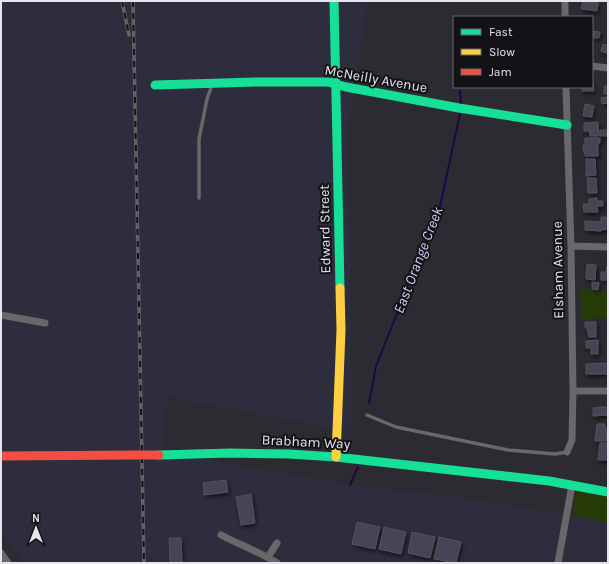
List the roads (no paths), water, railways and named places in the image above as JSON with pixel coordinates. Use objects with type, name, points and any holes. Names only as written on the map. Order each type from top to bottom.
[{"type":"street","name":"Edward Street","points":[[334,1],[341,330],[336,457]]},
{"type":"street","points":[[565,1],[565,16]]},
{"type":"street","points":[[593,66],[608,68]]},
{"type":"street","name":"McNeilly Avenue","points":[[155,85],[328,82],[459,108],[567,125]]},
{"type":"street","name":"Elsham Avenue","points":[[566,88],[571,246],[573,391],[572,440],[567,452]]},
{"type":"street","points":[[571,246],[608,247]]},
{"type":"street","points":[[1,315],[45,323]]},
{"type":"street","points":[[573,391],[608,391]]},
{"type":"street","name":"Brabham Way","points":[[1,456],[231,453],[289,454],[336,457],[549,481],[608,492]]},
{"type":"street","points":[[558,563],[572,485]]},
{"type":"street","points":[[221,535],[240,546],[268,557],[277,563]]},
{"type":"street","points":[[268,557],[277,543]]},
{"type":"street","points":[[1,553],[8,563]]},
{"type":"lane","points":[[199,198],[199,139],[207,99],[213,84]]},
{"type":"lane","points":[[367,415],[396,428],[508,450],[555,454],[567,452]]},
{"type":"waterway","name":"East Orange Creek","points":[[460,91],[461,104]]},
{"type":"waterway","name":"East Orange Creek","points":[[369,403],[376,366],[440,206],[460,114]]},
{"type":"waterway","name":"East Orange Creek","points":[[350,485],[358,467]]},
{"type":"railway","points":[[122,1],[129,35]]},
{"type":"railway","points":[[133,1],[144,563]]}]
